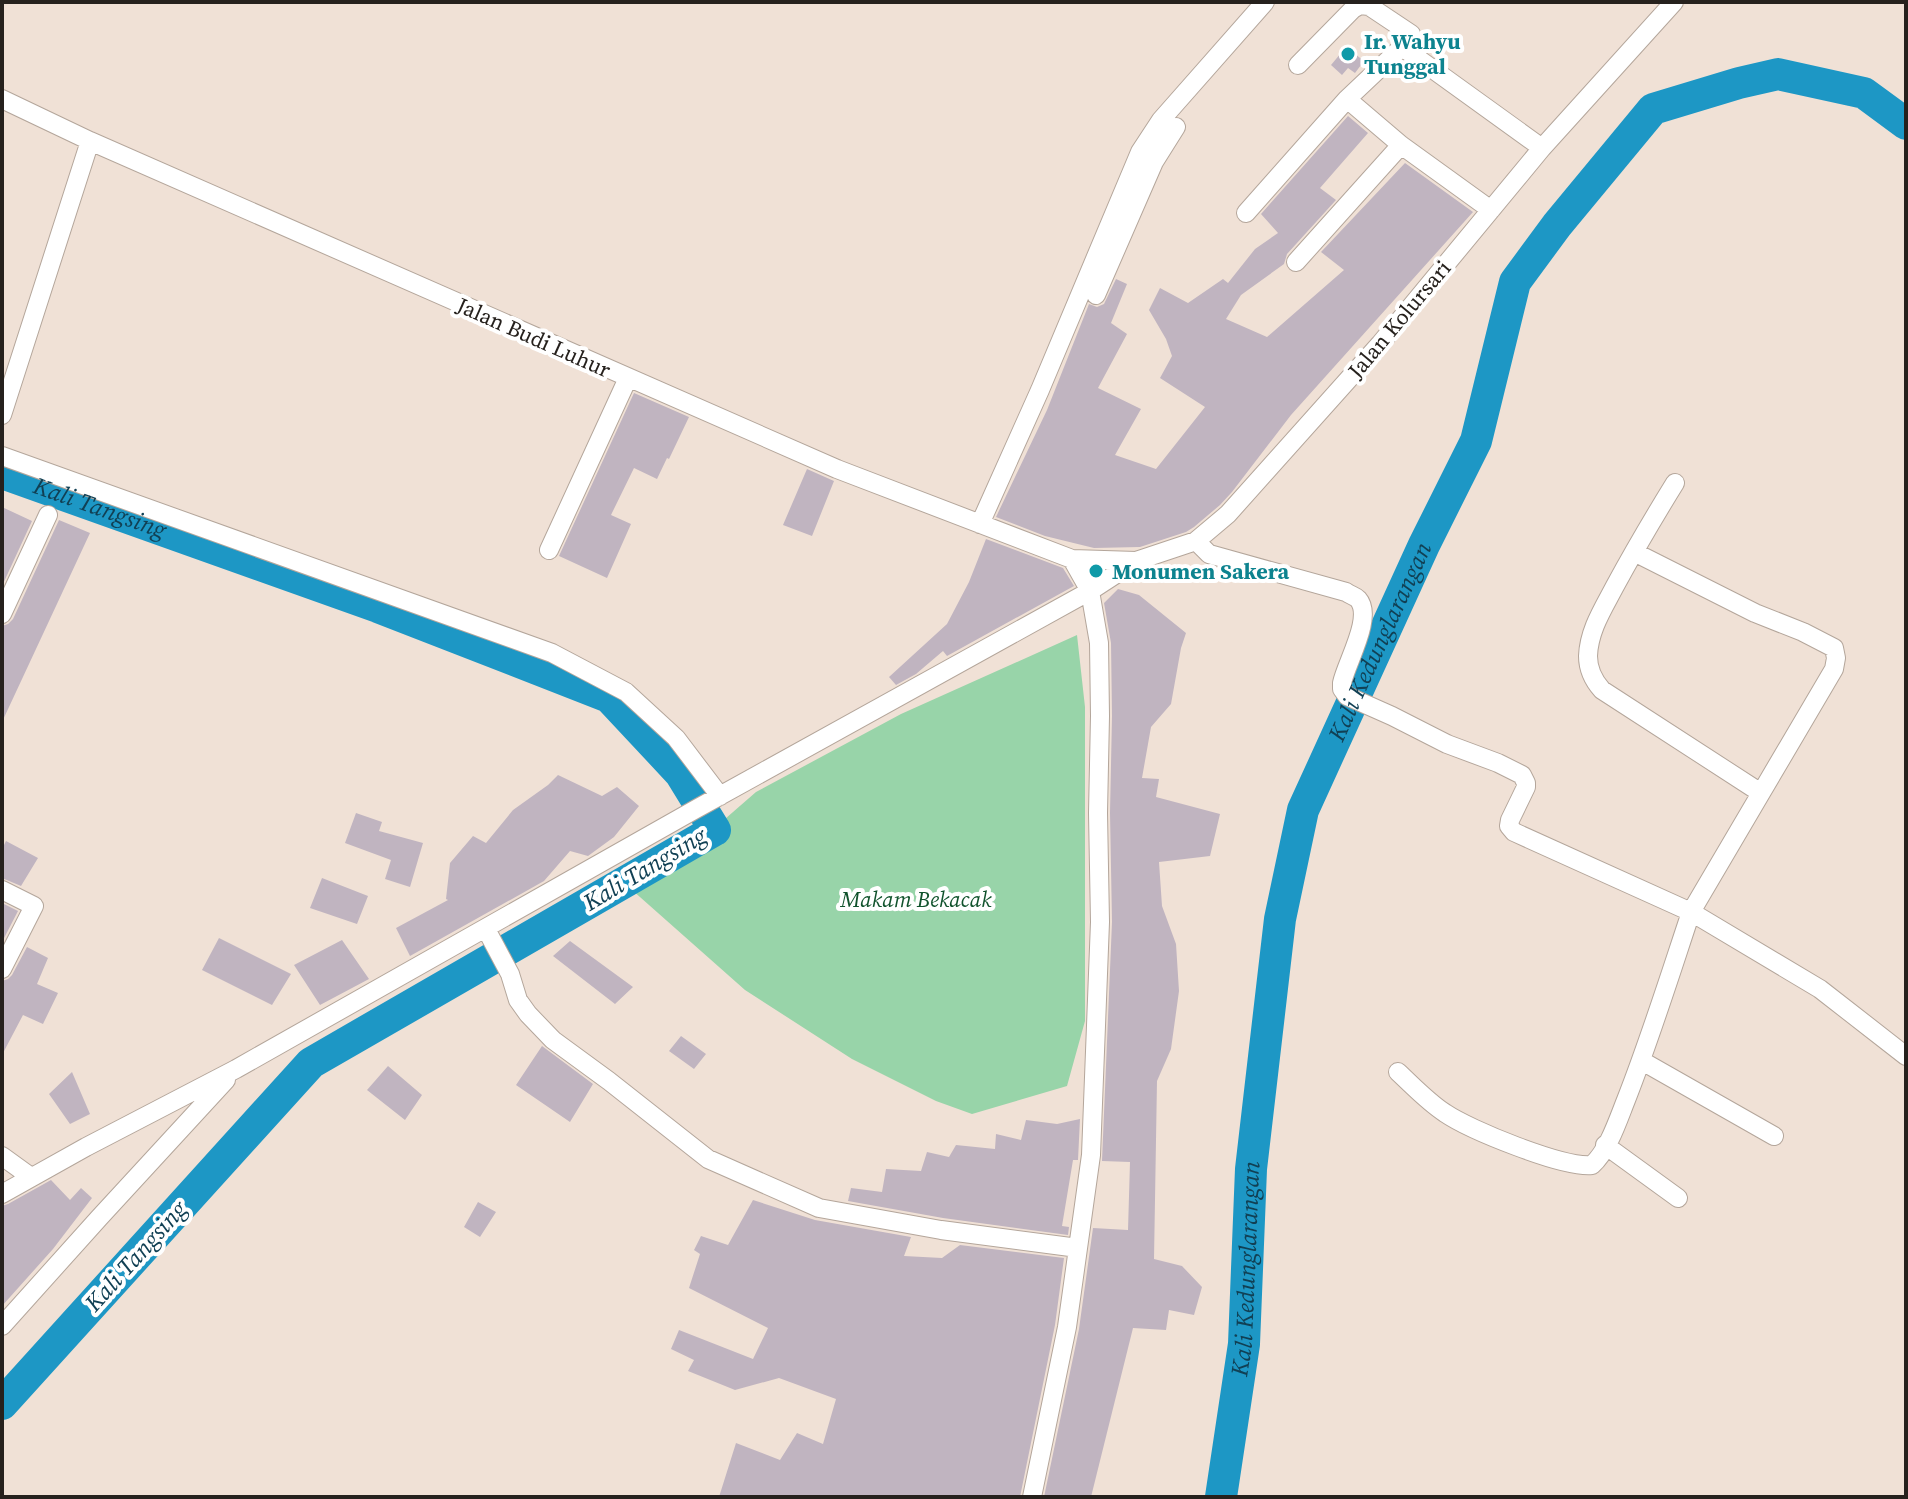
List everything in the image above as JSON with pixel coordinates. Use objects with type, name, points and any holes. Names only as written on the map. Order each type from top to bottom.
[{"type":"street","points":[[1096,295],[1129,200],[1140,152],[1161,120],[1265,2]]},
{"type":"street","name":"Jalan Kolursari","points":[[2,1194],[489,935],[696,809],[1090,591],[1136,561],[1196,541],[1257,484],[1380,344],[1542,148],[1674,2]]},
{"type":"street","points":[[1246,213],[1347,99],[1411,38],[1411,34],[1369,6],[1360,5],[1298,65]]},
{"type":"street","points":[[1402,47],[1542,148]]},
{"type":"street","name":"Jalan Budi Luhur","points":[[2,99],[90,141],[837,469],[1072,559],[1136,561]]},
{"type":"street","points":[[1347,99],[1401,145],[1491,210]]},
{"type":"street","points":[[980,524],[1129,200],[1176,127]]},
{"type":"street","points":[[2,415],[90,141]]},
{"type":"street","points":[[1296,262],[1401,145]]},
{"type":"street","points":[[549,550],[628,378]]},
{"type":"street","points":[[2,456],[552,653],[626,692],[676,738],[718,797]]},
{"type":"street","points":[[1675,483],[1595,625],[1588,654],[1589,667],[1593,680],[1602,690],[1761,793]]},
{"type":"street","points":[[2,614],[48,515]]},
{"type":"street","points":[[1196,541],[1209,554],[1346,592],[1358,599],[1362,622],[1360,637],[1342,689],[1347,696],[1369,707],[1522,775],[1526,787],[1509,826],[1514,832],[1691,912],[1820,989],[1904,1052]]},
{"type":"street","points":[[1398,1072],[1446,1114],[1494,1138],[1572,1164],[1592,1165],[1599,1159],[1618,1122],[1642,1061],[1691,912],[1834,669],[1834,648],[1755,613],[1634,552]]},
{"type":"street","points":[[1032,1497],[1067,1327],[1091,1155],[1100,922],[1099,643],[1090,591],[1072,559]]},
{"type":"street","points":[[2,890],[34,906],[2,969]]},
{"type":"street","points":[[489,935],[504,962],[518,1000],[553,1040],[708,1159],[819,1208],[941,1230],[1078,1248]]},
{"type":"street","points":[[1642,1061],[1774,1136]]},
{"type":"street","points":[[2,1326],[236,1069]]},
{"type":"street","points":[[1605,1145],[1678,1198]]},
{"type":"street","points":[[2,1156],[31,1177]]},
{"type":"green space","name":"Makam Bekacak","points":[[1077,635],[1085,707],[1085,1021],[1067,1086],[972,1114],[936,1101],[852,1059],[745,990],[623,882],[710,832],[756,792],[901,714]]},
{"type":"building","name":"Ir. Wahyu Tunggal","points":[[1346,47],[1364,61],[1355,73],[1348,68],[1342,75],[1331,65]]},
{"type":"building","points":[[1348,116],[1368,133],[1320,188],[1336,200],[1287,254],[1284,264],[1241,295],[1226,319],[1267,337],[1344,270],[1321,252],[1405,163],[1473,212],[1291,415],[1232,492],[1186,532],[1140,547],[1094,548],[1045,536],[996,517],[1047,410],[1089,304],[1097,307],[1104,304],[1116,279],[1127,284],[1111,323],[1127,334],[1098,388],[1141,409],[1115,455],[1156,469],[1205,407],[1160,378],[1172,356],[1149,310],[1160,288],[1188,303],[1223,279],[1228,283],[1255,249],[1278,233],[1261,214]]},
{"type":"building","points":[[634,393],[689,417],[657,479],[634,468],[611,515],[631,524],[607,578],[559,556]]},
{"type":"building","points":[[807,469],[834,481],[812,536],[783,525]]},
{"type":"building","points":[[2,507],[32,521],[2,586]]},
{"type":"building","points":[[59,520],[90,533],[2,722],[2,626],[13,619]]},
{"type":"building","points":[[986,539],[1063,568],[1074,586],[947,656],[943,651],[916,674],[896,685],[889,677],[947,624],[969,582]]},
{"type":"building","points":[[1118,589],[1139,595],[1186,633],[1171,704],[1151,727],[1142,778],[1159,779],[1156,797],[1220,814],[1210,856],[1159,862],[1162,906],[1176,944],[1179,991],[1171,1049],[1157,1081],[1154,1259],[1182,1266],[1202,1287],[1194,1315],[1169,1310],[1166,1330],[1133,1328],[1091,1497],[1044,1497],[1079,1329],[1093,1228],[1128,1230],[1130,1162],[1102,1161],[1112,922],[1111,643],[1104,603]]},
{"type":"building","points":[[558,775],[602,796],[617,787],[639,806],[614,837],[588,856],[570,851],[544,881],[410,956],[396,928],[448,900],[450,863],[473,836],[486,843],[513,810]]},
{"type":"building","points":[[356,813],[382,822],[379,831],[423,843],[410,887],[385,879],[391,860],[345,843]]},
{"type":"building","points":[[6,841],[38,858],[21,886],[2,878],[2,849]]},
{"type":"building","points":[[322,878],[368,896],[357,924],[310,908]]},
{"type":"building","points":[[2,903],[18,911],[2,942]]},
{"type":"building","points":[[219,938],[291,974],[272,1005],[202,970]]},
{"type":"building","points":[[342,940],[369,979],[320,1005],[294,965]]},
{"type":"building","points":[[570,941],[633,987],[615,1004],[553,956]]},
{"type":"building","points":[[27,947],[48,958],[37,984],[58,993],[43,1024],[23,1015],[2,1055],[2,981],[12,975]]},
{"type":"building","points":[[681,1036],[706,1054],[694,1069],[669,1051]]},
{"type":"building","points":[[542,1046],[593,1084],[570,1122],[516,1085]]},
{"type":"building","points":[[388,1066],[422,1095],[405,1120],[367,1090]]},
{"type":"building","points":[[72,1072],[90,1114],[70,1124],[49,1094]]},
{"type":"building","points":[[1080,1119],[1078,1160],[1073,1160],[1062,1226],[1069,1227],[1068,1235],[848,1201],[851,1188],[882,1192],[886,1169],[921,1171],[927,1152],[949,1157],[956,1145],[995,1149],[996,1134],[1021,1140],[1026,1120],[1057,1124]]},
{"type":"building","points":[[51,1180],[70,1200],[81,1188],[92,1198],[53,1249],[2,1306],[2,1206]]},
{"type":"building","points":[[753,1200],[815,1220],[911,1237],[904,1256],[942,1258],[960,1245],[1064,1258],[1055,1325],[1020,1497],[719,1497],[736,1443],[780,1460],[797,1433],[823,1444],[836,1399],[779,1378],[735,1390],[688,1371],[694,1360],[671,1349],[679,1330],[753,1359],[768,1328],[689,1288],[700,1254],[694,1250],[701,1236],[728,1245]]},
{"type":"building","points":[[478,1202],[496,1212],[480,1237],[464,1227]]},
{"type":"waterway","name":"Kali Kedunglarangan","points":[[1221,1497],[1244,1344],[1251,1169],[1280,919],[1303,810],[1424,545],[1476,441],[1515,282],[1557,225],[1653,109],[1778,74],[1864,93],[1906,124]]},
{"type":"waterway","name":"Kali Tangsing","points":[[2,473],[378,607],[609,697],[680,773],[715,830],[311,1063],[2,1404]]},
{"type":"place","name":"Ir. Wahyu Tunggal","points":[[1348,54]]},
{"type":"place","name":"Monumen Sakera","points":[[1096,571]]}]
